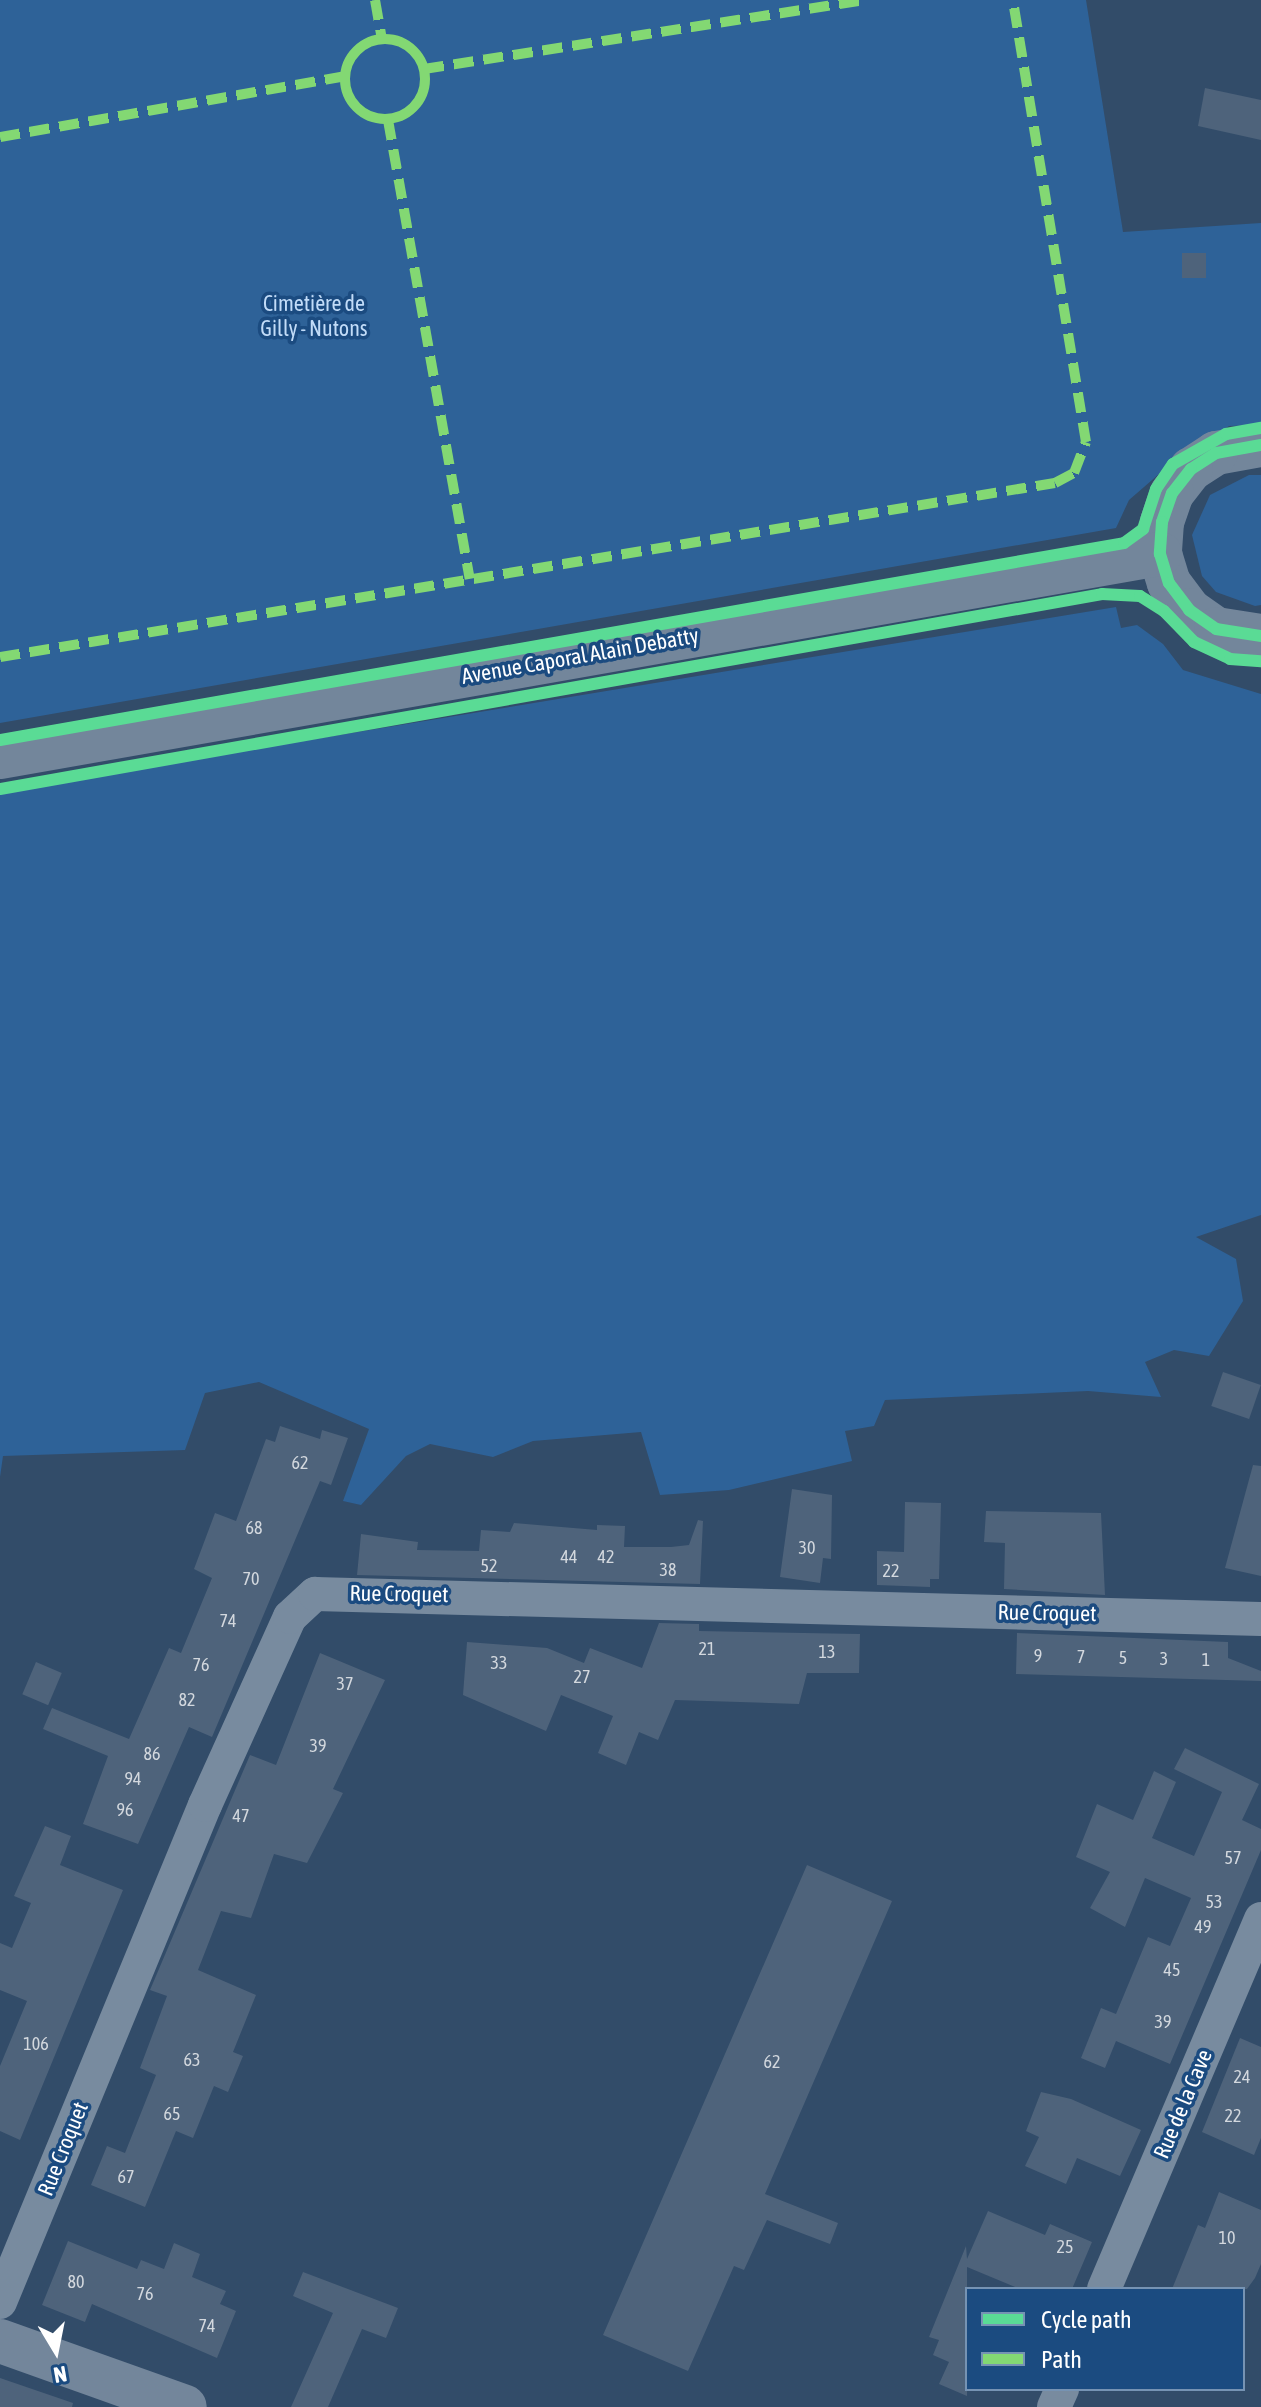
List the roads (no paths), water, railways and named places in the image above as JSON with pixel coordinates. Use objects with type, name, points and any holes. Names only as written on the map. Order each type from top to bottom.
[{"type":"main road","points":[[1261,445],[1216,453],[1191,469],[1172,493],[1162,522],[1160,554],[1169,583],[1189,610],[1216,629],[1261,636]]},
{"type":"main road","name":"Avenue Caporal Alain Debatty","points":[[0,757],[1160,554]]},
{"type":"main road","points":[[0,2341],[185,2407]]},
{"type":"street","name":"Rue Croquet","points":[[0,2302],[205,1805],[290,1617],[315,1594],[1261,1619]]},
{"type":"street","name":"Rue de la Cave","points":[[1105,2287],[1261,1919]]},
{"type":"park label","name":"Cimetière de Gilly - Nutons","points":[[314,316]]}]
